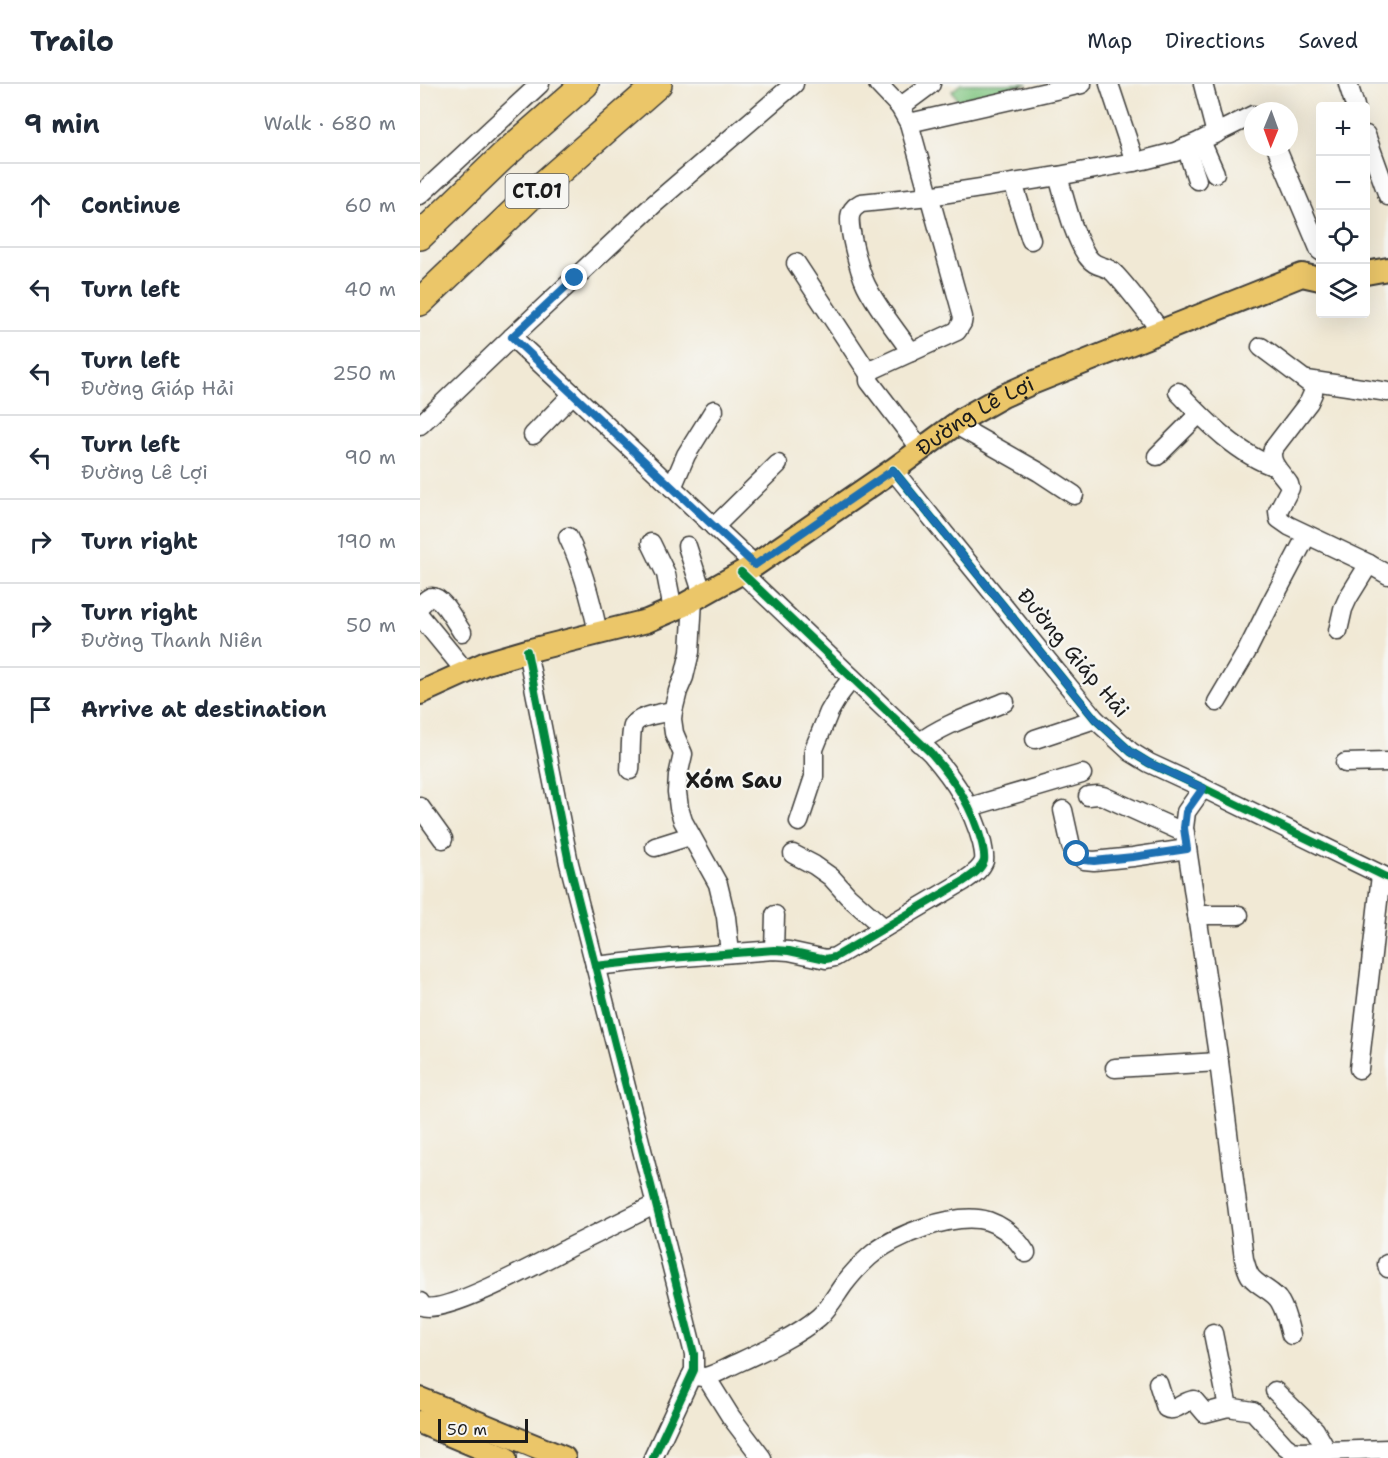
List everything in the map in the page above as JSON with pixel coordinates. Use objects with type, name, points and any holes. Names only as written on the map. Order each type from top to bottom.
[{"type":"highway","name":"CT.01","points":[[420,236],[502,157],[585,84]]},
{"type":"highway","name":"CT.01","points":[[420,302],[536,191],[658,84]]},
{"type":"main road","points":[[1370,272],[1388,268]]},
{"type":"main road","name":"Đường Lê Lợi","points":[[420,693],[486,663],[647,621],[690,602],[748,568],[893,470],[956,424],[1004,396],[1302,275],[1316,278]]},
{"type":"main road","points":[[420,1399],[564,1458]]},
{"type":"main road","points":[[420,1422],[505,1458]]},
{"type":"street","points":[[420,195],[540,84]]},
{"type":"street","points":[[420,425],[653,205],[794,84]]},
{"type":"street","points":[[869,375],[874,369],[957,331],[962,323],[962,312],[905,115],[878,84]]},
{"type":"street","points":[[905,115],[931,84]]},
{"type":"street","points":[[905,115],[1082,84]]},
{"type":"street","points":[[1109,84],[1135,162]]},
{"type":"street","points":[[1201,141],[1198,176],[1203,84]]},
{"type":"street","points":[[1348,84],[1354,102]]},
{"type":"street","points":[[911,352],[865,283],[851,233],[850,214],[854,207],[861,203],[929,196],[1135,162],[1201,141],[1244,120]]},
{"type":"street","points":[[1370,148],[1388,196]]},
{"type":"street","points":[[1280,156],[1316,242]]},
{"type":"street","points":[[1058,176],[1079,241],[1088,256],[1094,264],[1112,270],[1161,331]]},
{"type":"street","points":[[1013,183],[1031,240]]},
{"type":"street","points":[[796,263],[869,375],[869,381],[921,449]]},
{"type":"street","points":[[512,337],[714,527],[748,568],[852,678],[950,775],[970,807],[984,850],[984,861],[979,869],[964,881],[831,959],[774,950],[595,966]]},
{"type":"street","points":[[1261,347],[1313,386],[1312,393],[1302,412],[1271,454],[1276,467],[1290,488],[1278,511],[1279,519],[1388,575]]},
{"type":"street","points":[[1307,380],[1388,392]]},
{"type":"street","points":[[1178,392],[1240,450],[1265,464],[1276,467]]},
{"type":"street","points":[[533,435],[573,394]]},
{"type":"street","points":[[672,488],[686,455],[714,410]]},
{"type":"street","points":[[1157,456],[1199,414]]},
{"type":"street","points":[[956,424],[1074,495]]},
{"type":"street","points":[[714,527],[778,464]]},
{"type":"street","name":"Đường Giáp Hải","points":[[893,470],[1095,719],[1131,752],[1149,763],[1384,877]]},
{"type":"street","points":[[1217,702],[1246,653],[1308,535]]},
{"type":"street","points":[[568,537],[585,576],[598,633]]},
{"type":"street","points":[[651,543],[666,574],[690,602]]},
{"type":"street","points":[[687,546],[690,652],[672,719],[674,733],[683,754],[676,792],[678,808],[683,821],[718,884],[726,917],[730,953]]},
{"type":"street","points":[[1338,631],[1348,598],[1369,564]]},
{"type":"street","points":[[420,606],[429,598],[441,600],[462,632]]},
{"type":"street","points":[[420,616],[466,672]]},
{"type":"street","points":[[528,651],[569,863],[694,1353],[695,1365],[699,1376],[762,1458]]},
{"type":"street","points":[[799,822],[814,777],[814,749],[829,712],[852,678]]},
{"type":"street","points":[[919,742],[940,729],[1005,702]]},
{"type":"street","points":[[630,770],[632,734],[635,723],[648,716],[673,711]]},
{"type":"street","points":[[1035,739],[1095,719]]},
{"type":"street","points":[[1345,763],[1388,762]]},
{"type":"street","points":[[970,807],[1082,774]]},
{"type":"street","points":[[1203,788],[1186,812],[1186,841],[1219,1062],[1244,1259],[1251,1277],[1281,1303],[1291,1335]]},
{"type":"street","points":[[1088,796],[1103,795],[1186,841]]},
{"type":"street","points":[[420,807],[443,839]]},
{"type":"street","points":[[1064,810],[1071,846],[1084,860],[1133,857],[1186,841]]},
{"type":"street","points":[[655,847],[690,836]]},
{"type":"street","points":[[793,854],[831,877],[848,896],[884,928]]},
{"type":"street","points":[[1359,1069],[1384,877]]},
{"type":"street","points":[[774,915],[774,950]]},
{"type":"street","points":[[1197,915],[1239,915]]},
{"type":"street","points":[[1115,1068],[1219,1062]]},
{"type":"street","points":[[420,1302],[424,1307],[431,1308],[472,1295],[509,1279],[656,1204]]},
{"type":"street","points":[[653,1458],[699,1376],[766,1349],[819,1318],[869,1257],[886,1244],[919,1229],[939,1223],[972,1218],[987,1221],[1011,1233],[1026,1253]]},
{"type":"street","points":[[1213,1334],[1228,1407]]},
{"type":"street","points":[[1158,1383],[1168,1410],[1194,1400],[1205,1413],[1228,1407],[1253,1411],[1285,1446],[1298,1455],[1327,1451],[1388,1449]]},
{"type":"street","points":[[1275,1391],[1315,1430],[1327,1451]]},
{"type":"green space","points":[[961,84],[1028,84],[958,100],[952,91]]},
{"type":"cycle path","points":[[893,470],[1095,719],[1131,752],[1149,763],[1388,878]]},
{"type":"cycle path","points":[[595,966],[774,950],[826,959],[835,957],[964,881],[983,864],[982,843],[968,806],[955,784],[931,753],[741,572]]},
{"type":"cycle path","points":[[527,651],[569,863],[694,1354],[694,1370],[653,1458]]},
{"type":"district","name":"Xóm Sau","points":[[734,780]]},
{"type":"route","points":[[575,278],[512,337],[755,565],[893,470],[1095,719],[1131,752],[1203,788],[1186,812],[1184,828],[1187,849],[1094,861],[1084,860],[1077,854]]}]
